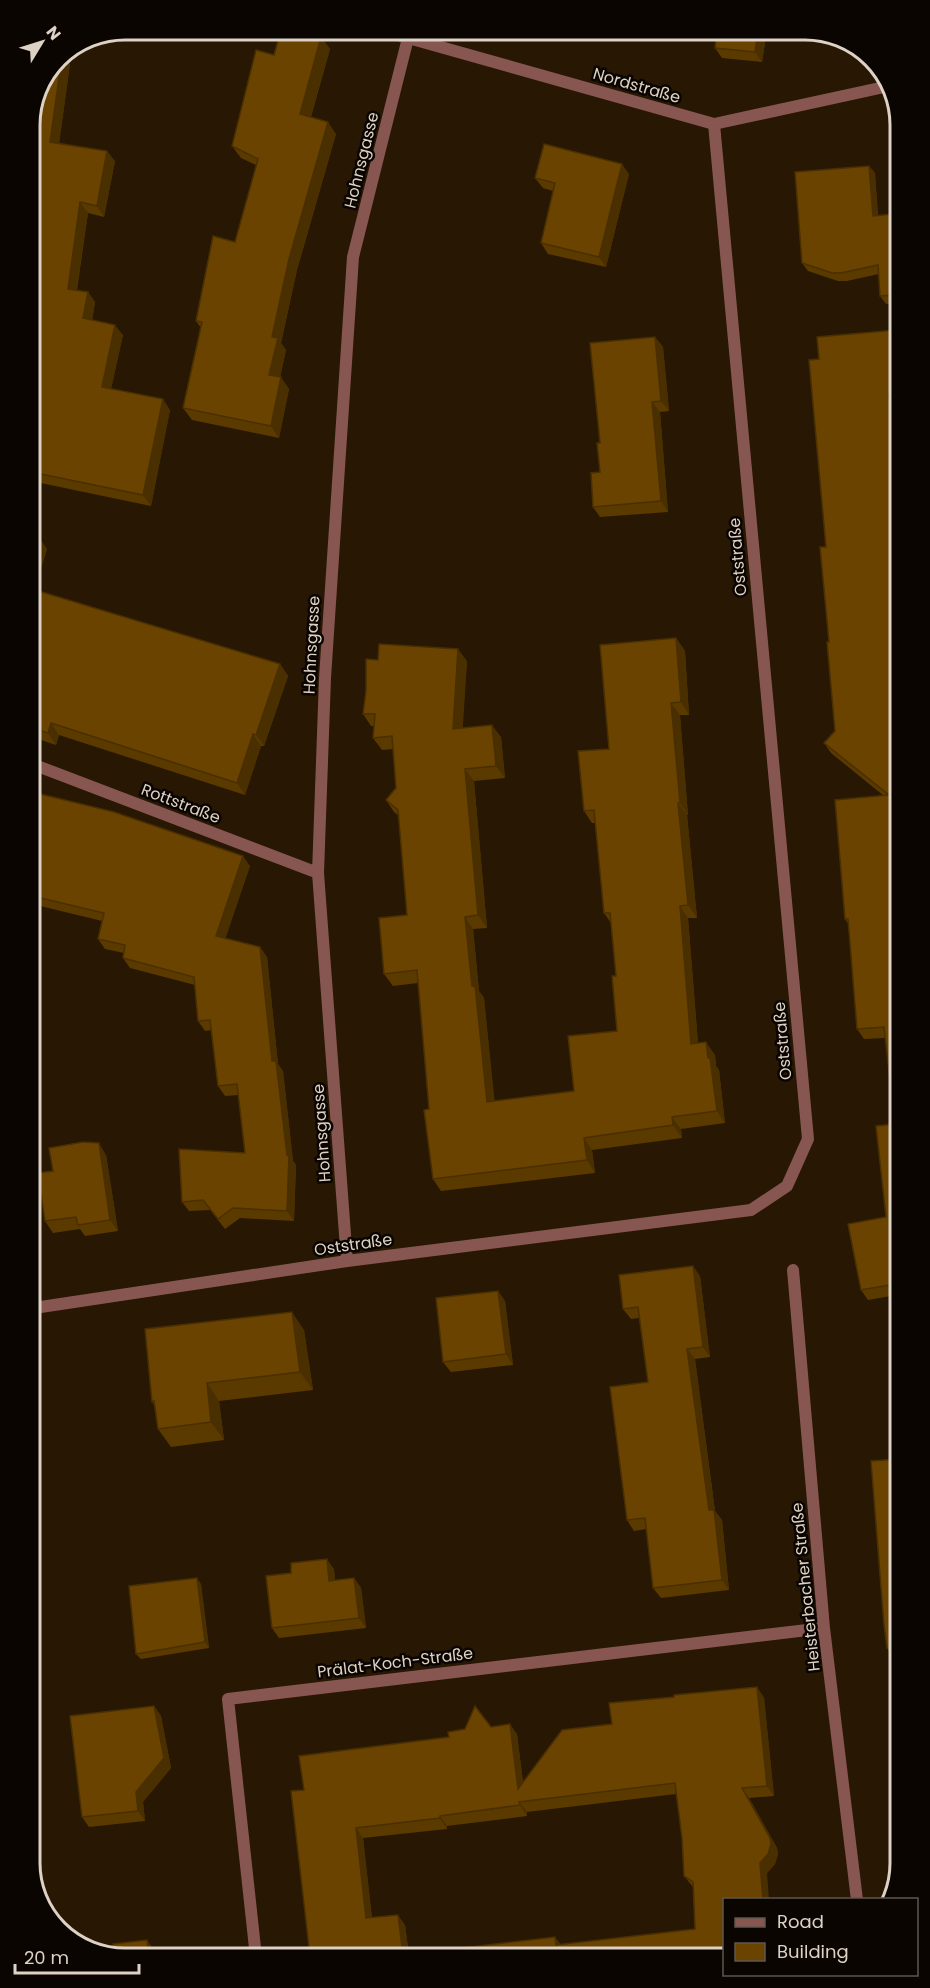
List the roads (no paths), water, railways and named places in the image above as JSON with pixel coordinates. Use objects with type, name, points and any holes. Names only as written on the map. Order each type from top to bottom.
[{"type":"street","name":"Hohnsgasse","points":[[347,1261],[318,873],[325,678],[353,257],[407,40]]},
{"type":"street","name":"Nordstraße","points":[[417,40],[714,124],[881,88]]},
{"type":"street","name":"Oststraße","points":[[40,1307],[347,1261],[751,1210],[787,1186],[808,1139],[714,124]]},
{"type":"street","name":"Rottstraße","points":[[41,767],[318,873]]},
{"type":"street","name":"Heisterbacher Straße","points":[[793,1270],[824,1628],[857,1898]]},
{"type":"street","name":"Prälat-Koch-Straße","points":[[255,1947],[228,1699],[824,1628]]}]
